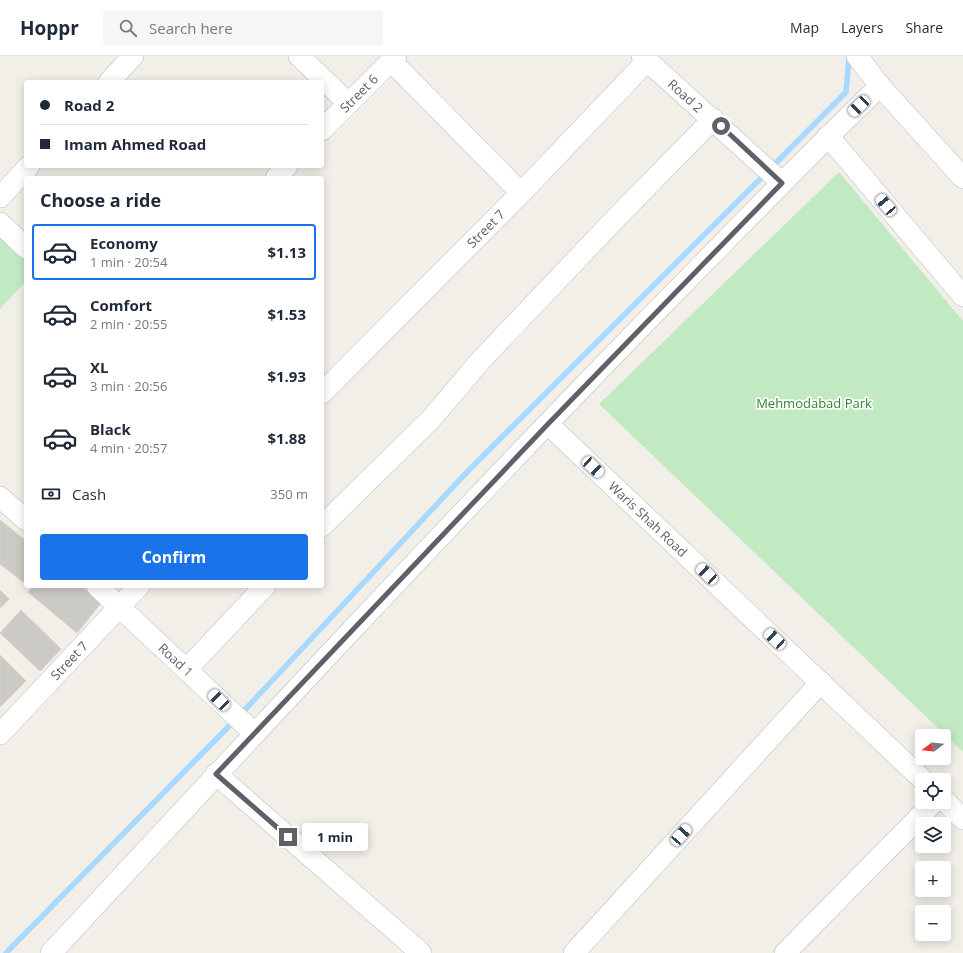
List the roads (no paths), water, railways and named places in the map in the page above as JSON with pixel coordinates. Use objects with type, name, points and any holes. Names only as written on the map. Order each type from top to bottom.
[{"type":"street","points":[[111,80],[133,56]]},
{"type":"street","points":[[299,56],[348,102]]},
{"type":"street","points":[[393,59],[521,193]]},
{"type":"street","name":"Street 6","points":[[324,128],[348,102],[393,59]]},
{"type":"street","name":"Street 7","points":[[324,391],[521,193],[645,59]]},
{"type":"street","name":"Road 2","points":[[645,59],[776,178]]},
{"type":"street","points":[[865,59],[880,86],[963,178]]},
{"type":"street","points":[[51,953],[216,774],[246,727],[548,424],[776,178],[828,136],[880,86]]},
{"type":"street","points":[[324,524],[431,419],[482,359],[618,216],[717,123]]},
{"type":"street","points":[[828,136],[963,296]]},
{"type":"street","points":[[0,196],[27,168]]},
{"type":"street","points":[[278,176],[285,168]]},
{"type":"street","points":[[0,223],[24,246]]},
{"type":"street","name":"Waris Shah Road","points":[[548,424],[916,773]]},
{"type":"street","points":[[0,497],[24,517]]},
{"type":"street","name":"Road 1","points":[[99,588],[209,690],[246,727]]},
{"type":"street","name":"Street 7","points":[[0,734],[137,588]]},
{"type":"street","points":[[187,670],[263,588]]},
{"type":"street","points":[[574,953],[820,682]]},
{"type":"street","points":[[216,774],[421,953]]},
{"type":"street","points":[[951,807],[963,819]]},
{"type":"street","points":[[785,953],[927,809]]},
{"type":"waterway","points":[[771,168],[846,92],[849,56]]},
{"type":"waterway","points":[[240,715],[466,473],[765,174]]},
{"type":"waterway","points":[[6,953],[234,721]]},
{"type":"park label","name":"Mehmodabad Park","points":[[814,403]]}]
